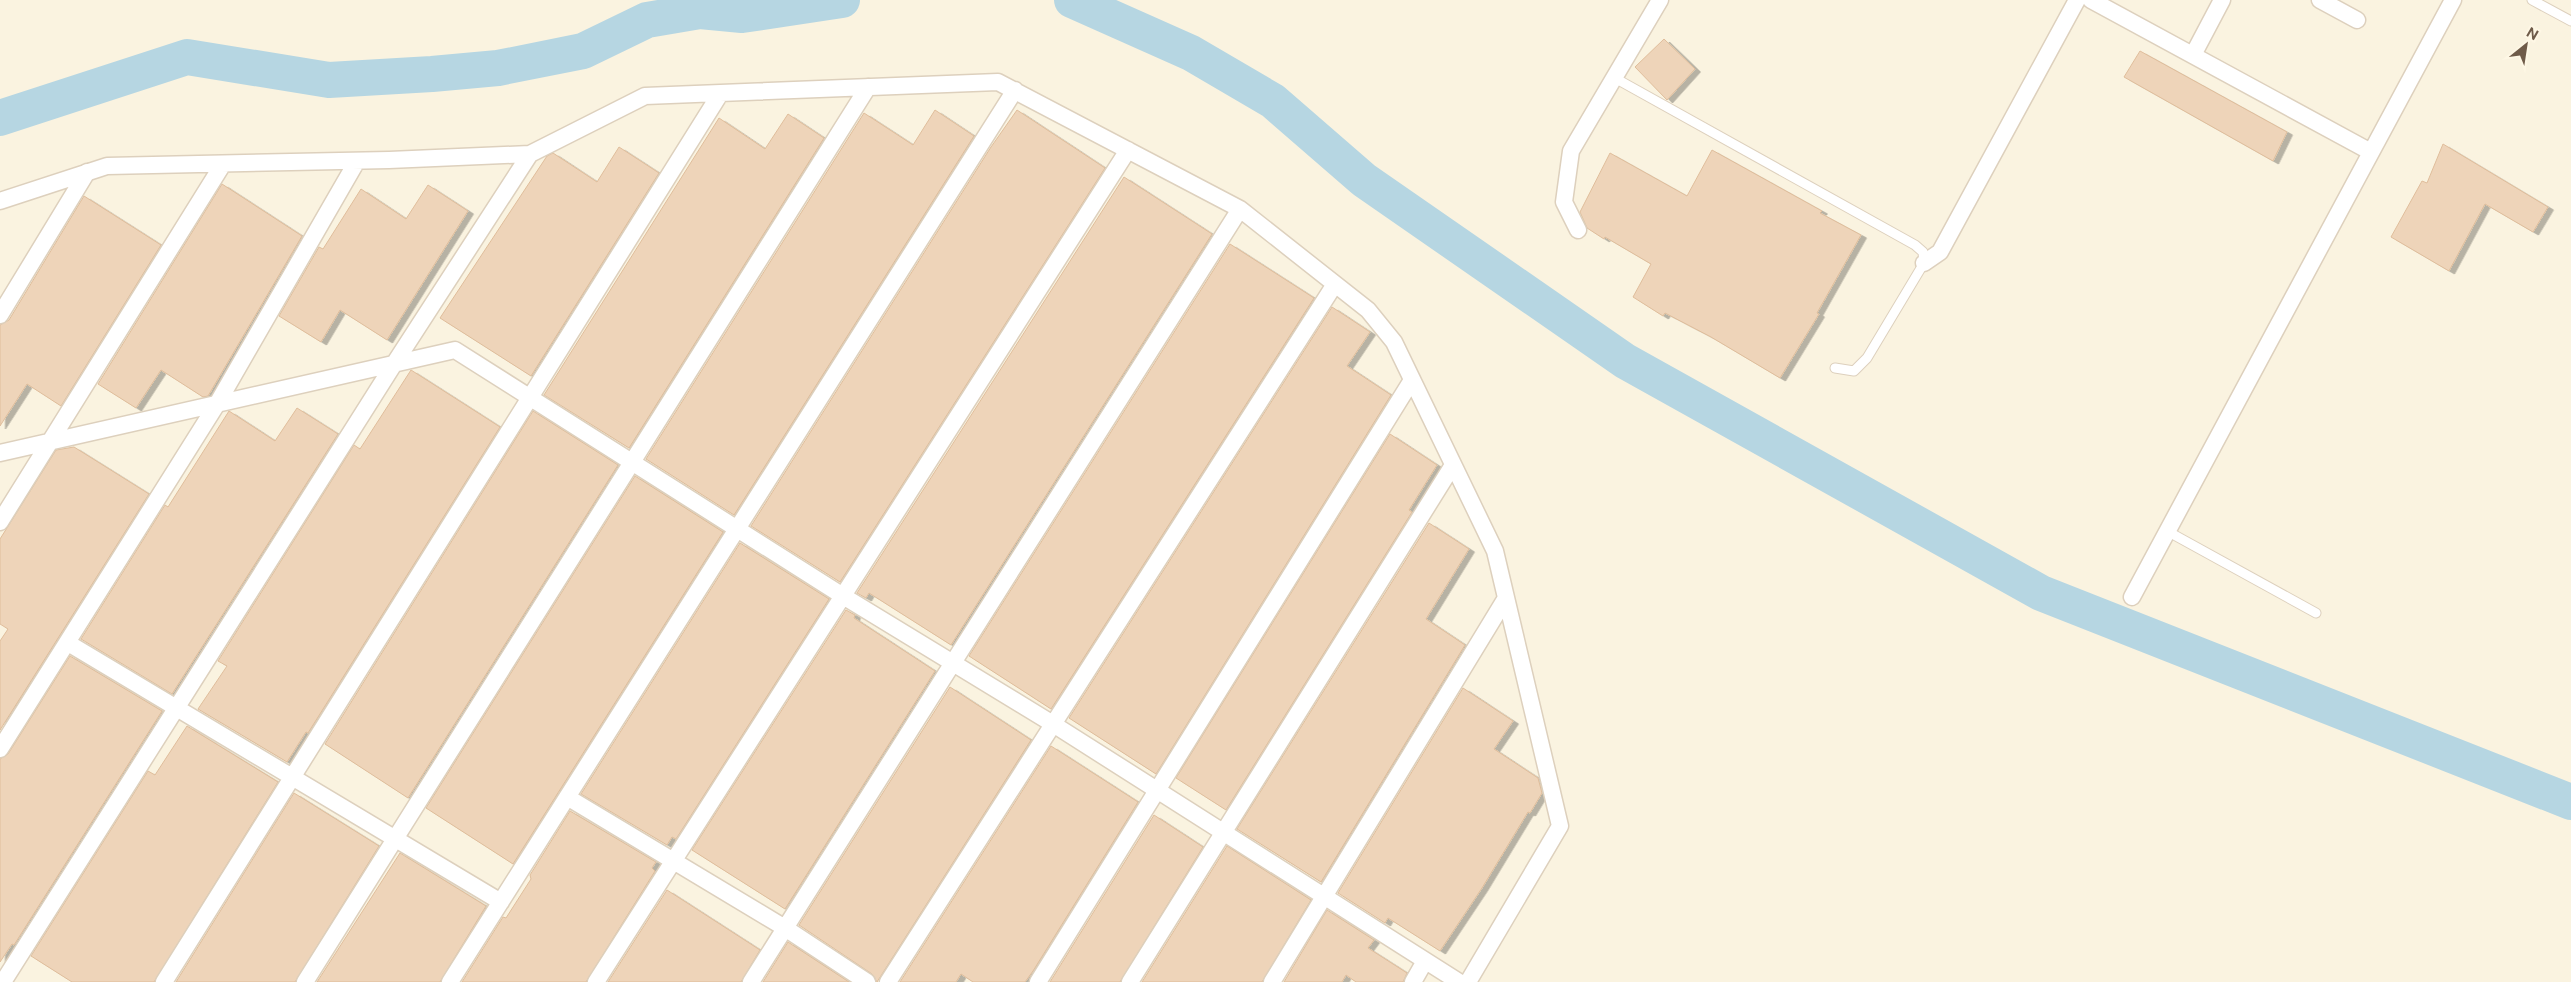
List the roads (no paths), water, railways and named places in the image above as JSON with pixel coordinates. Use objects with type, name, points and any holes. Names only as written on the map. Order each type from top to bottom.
[{"type":"street","points":[[1578,230],[1564,202],[1571,151],[1612,77],[1660,0]]},
{"type":"street","points":[[1924,263],[1940,252],[2077,0]]},
{"type":"street","points":[[2091,0],[2371,152]]},
{"type":"street","points":[[2193,55],[2222,0]]},
{"type":"street","points":[[2320,0],[2357,20]]},
{"type":"street","points":[[2132,597],[2452,0]]},
{"type":"street","points":[[0,201],[107,166],[357,161],[530,154],[646,96],[998,82],[1240,209],[1368,310],[1394,342],[1495,551],[1560,826],[1468,982]]},
{"type":"street","points":[[305,982],[868,87]]},
{"type":"street","points":[[450,982],[1015,90]]},
{"type":"street","points":[[164,982],[720,94]]},
{"type":"street","points":[[596,982],[1128,150]]},
{"type":"street","points":[[3,982],[394,364],[530,154]]},
{"type":"street","points":[[0,749],[217,404],[357,161]]},
{"type":"street","points":[[0,522],[52,441],[222,164]]},
{"type":"street","points":[[0,315],[87,172]]},
{"type":"street","points":[[751,982],[1240,209]]},
{"type":"street","points":[[888,982],[1335,284]]},
{"type":"street","points":[[0,453],[455,350],[843,596],[1053,724],[1459,982]]},
{"type":"street","points":[[1038,982],[1412,380]]},
{"type":"street","points":[[1130,982],[1454,466]]},
{"type":"street","points":[[1272,982],[1506,598]]},
{"type":"street","points":[[68,643],[501,902]]},
{"type":"street","points":[[567,797],[785,928],[867,982]]},
{"type":"street","points":[[1413,982],[1426,961]]},
{"type":"lane","points":[[2532,0],[2571,21]]},
{"type":"lane","points":[[1612,77],[1915,245],[1923,252],[1924,263],[1867,358],[1854,370],[1835,368]]},
{"type":"lane","points":[[2167,531],[2316,613]]},
{"type":"waterway","points":[[0,118],[187,57],[329,80],[432,74],[498,68],[583,51],[647,20],[700,11],[742,15],[842,0]]},
{"type":"waterway","points":[[1072,0],[1191,53],[1273,101],[1364,180],[1625,361],[2041,593],[2571,802]]}]
